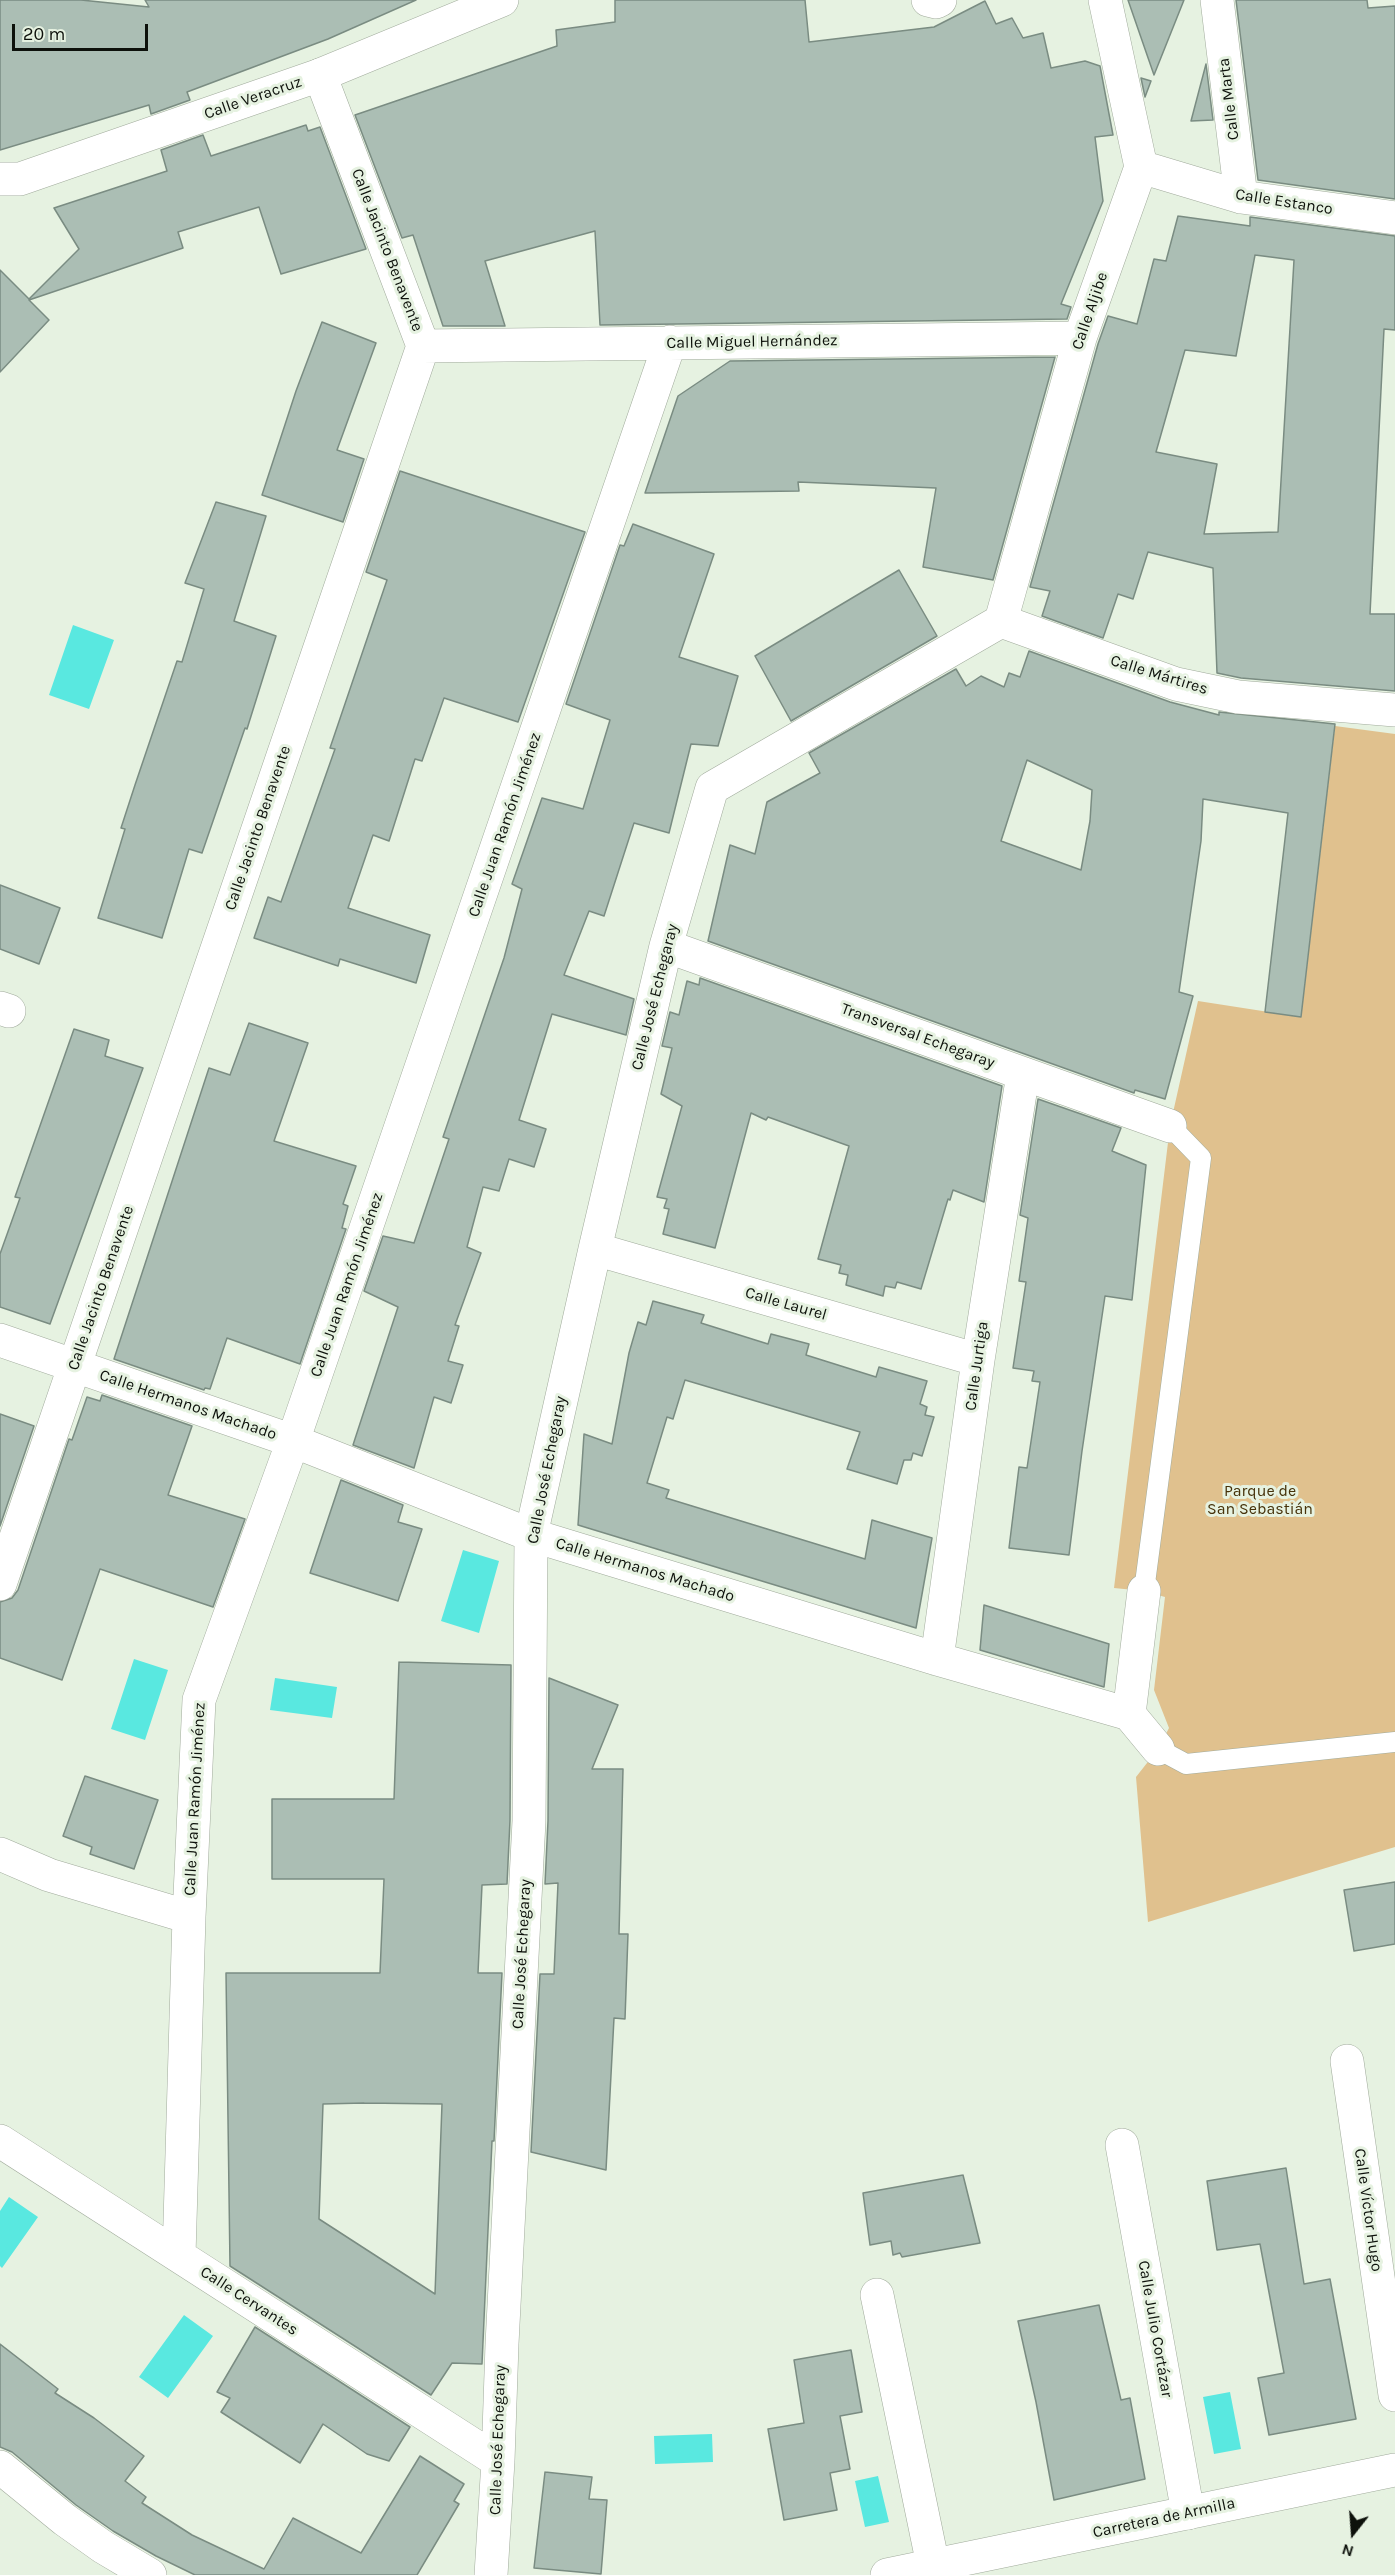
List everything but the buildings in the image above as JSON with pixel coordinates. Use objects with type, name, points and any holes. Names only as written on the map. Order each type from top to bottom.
[{"type":"street","name":"Calle Veracruz","points":[[7,186],[320,75],[502,0]]},
{"type":"street","points":[[928,0],[936,2],[940,0]]},
{"type":"street","points":[[1105,0],[1141,167]]},
{"type":"street","name":"Calle Marta","points":[[1217,0],[1241,197]]},
{"type":"street","name":"Calle Jacinto Benavente","points":[[0,1584],[423,346],[320,75]]},
{"type":"street","name":"Calle Estanco","points":[[1141,167],[1241,197],[1395,218]]},
{"type":"street","name":"Calle Aljibe","points":[[1001,621],[1080,338],[1141,167]]},
{"type":"street","name":"Calle Miguel Hernández","points":[[423,346],[1080,338]]},
{"type":"street","name":"Calle Juan Ramón Jiménez","points":[[179,2255],[189,1917],[199,1700],[293,1441],[670,342]]},
{"type":"street","name":"Calle Mártires","points":[[1001,621],[1176,684],[1238,697],[1395,710]]},
{"type":"street","name":"Calle José Echegaray","points":[[491,2575],[529,1821],[531,1535],[666,946],[712,788],[1001,621]]},
{"type":"street","name":"Transversal Echegaray","points":[[666,946],[1170,1126]]},
{"type":"street","name":"Calle Jurtiga","points":[[937,1659],[978,1360],[1023,1074]]},
{"type":"street","name":"Calle Laurel","points":[[595,1249],[978,1360]]},
{"type":"street","name":"Calle Hermanos Machado","points":[[0,1340],[293,1441],[531,1535],[937,1659],[1129,1714]]},
{"type":"street","points":[[1144,1591],[1129,1714],[1158,1749]]},
{"type":"street","points":[[0,1854],[49,1875],[189,1917]]},
{"type":"street","name":"Calle Víctor Hugo","points":[[1347,2061],[1395,2395]]},
{"type":"street","name":"Calle Cervantes","points":[[0,2141],[498,2461]]},
{"type":"street","name":"Calle Julio Cortázar","points":[[1122,2145],[1188,2513]]},
{"type":"street","points":[[877,2295],[933,2565]]},
{"type":"street","points":[[0,2467],[65,2520],[103,2547],[150,2575]]},
{"type":"street","name":"Carretera de Armilla","points":[[887,2575],[1395,2470]]},
{"type":"lane","points":[[1144,1591],[1201,1158],[1170,1126]]},
{"type":"lane","points":[[1158,1749],[1186,1764],[1395,1742]]},
{"type":"green space","name":"Parque de San Sebastián","points":[[1335,726],[1395,734],[1395,1847],[1148,1922],[1136,1777],[1158,1749],[1169,1728],[1154,1690],[1165,1597],[1144,1591],[1114,1588],[1170,1126],[1198,1001],[1301,1017]]},
{"type":"water","points":[[73,625],[114,640],[89,709],[49,695]]},
{"type":"water","points":[[463,1550],[499,1561],[479,1633],[441,1621]]},
{"type":"water","points":[[134,1659],[168,1670],[145,1740],[111,1729]]},
{"type":"water","points":[[275,1678],[337,1687],[332,1718],[270,1710]]},
{"type":"water","points":[[9,2197],[38,2217],[2,2268],[0,2266],[0,2211]]},
{"type":"water","points":[[184,2315],[213,2336],[168,2398],[139,2377]]},
{"type":"water","points":[[1230,2392],[1241,2449],[1214,2454],[1203,2397]]},
{"type":"water","points":[[712,2434],[713,2462],[655,2464],[654,2436]]},
{"type":"water","points":[[878,2476],[889,2522],[865,2527],[855,2481]]}]
